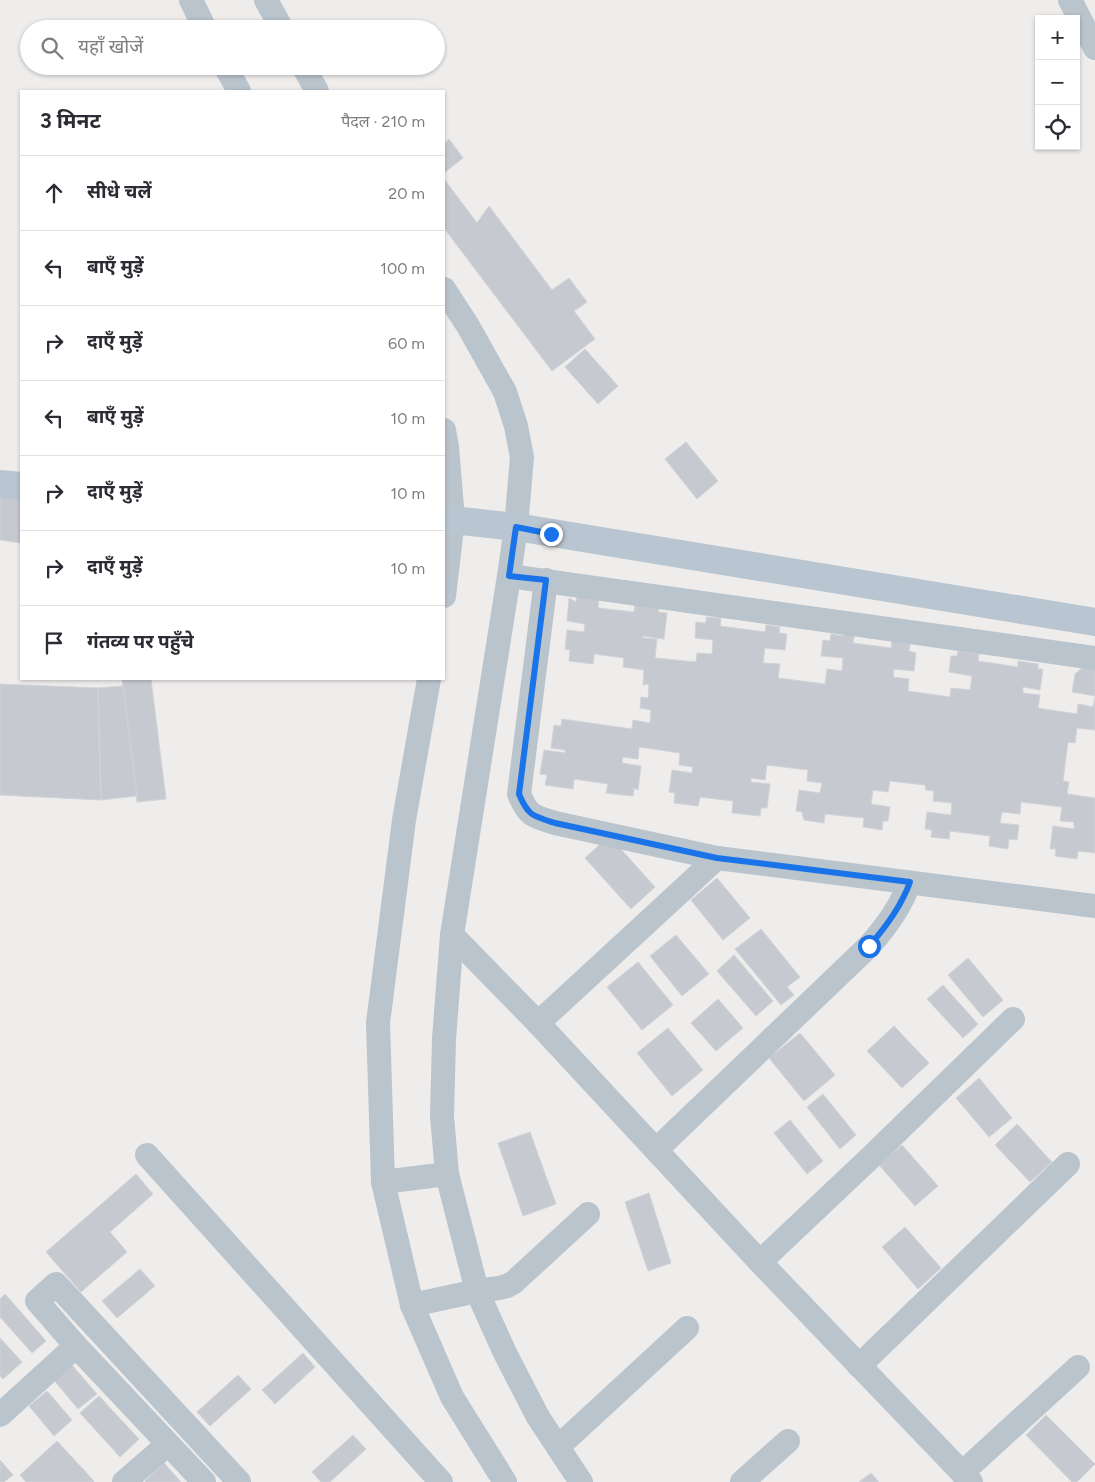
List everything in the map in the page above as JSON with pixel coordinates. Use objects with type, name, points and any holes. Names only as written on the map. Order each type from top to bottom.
[{"type":"street","points":[[191,0],[201,20]]},
{"type":"street","points":[[266,0],[277,20]]},
{"type":"street","points":[[1070,0],[1095,48]]},
{"type":"street","points":[[230,75],[237,90]]},
{"type":"street","points":[[308,75],[316,90]]},
{"type":"street","points":[[445,291],[468,326],[505,392],[516,426],[522,457],[516,527],[509,576],[452,935],[444,1039],[442,1116],[447,1174],[477,1291],[509,1361],[538,1417],[581,1482]]},
{"type":"street","points":[[445,436],[447,447],[448,519],[445,577]]},
{"type":"street","points":[[0,484],[20,486]]},
{"type":"street","points":[[448,519],[516,527],[1095,622]]},
{"type":"street","points":[[509,576],[1095,658]]},
{"type":"street","points":[[546,580],[519,794],[524,807],[532,815],[555,823],[717,858],[1095,906]]},
{"type":"street","points":[[429,680],[404,820],[378,1023],[383,1182],[412,1305],[452,1397],[505,1482]]},
{"type":"street","points":[[538,1023],[717,858]]},
{"type":"street","points":[[656,1150],[869,946],[883,930],[904,899],[910,882]]},
{"type":"street","points":[[452,935],[538,1023],[760,1262],[967,1477],[1078,1367]]},
{"type":"street","points":[[760,1262],[1013,1019]]},
{"type":"street","points":[[146,1155],[441,1482]]},
{"type":"street","points":[[859,1366],[1068,1164]]},
{"type":"street","points":[[383,1182],[447,1174]]},
{"type":"street","points":[[412,1305],[507,1286],[514,1282],[588,1214]]},
{"type":"street","points":[[204,1482],[76,1346],[37,1301],[56,1284],[239,1482]]},
{"type":"street","points":[[558,1447],[687,1328]]},
{"type":"street","points":[[0,1415],[76,1346]]},
{"type":"street","points":[[742,1482],[788,1441]]},
{"type":"street","points":[[124,1482],[168,1444]]},
{"type":"building","points":[[449,139],[463,158],[445,172],[445,143]]},
{"type":"building","points":[[445,180],[477,223],[489,206],[552,290],[569,278],[587,302],[574,311],[595,339],[552,371],[445,229]]},
{"type":"building","points":[[585,349],[618,386],[598,404],[565,367]]},
{"type":"building","points":[[686,442],[718,481],[697,499],[665,459]]},
{"type":"building","points":[[0,489],[20,492],[20,543],[0,540]]},
{"type":"building","points":[[577,595],[599,597],[598,608],[634,612],[635,603],[659,605],[658,612],[667,613],[664,639],[643,636],[643,638],[657,639],[655,658],[696,662],[697,653],[712,654],[713,640],[695,638],[696,622],[706,623],[706,617],[721,618],[720,626],[765,632],[766,625],[780,627],[779,633],[787,634],[785,650],[765,648],[763,663],[780,664],[778,678],[825,684],[827,669],[842,671],[843,658],[821,656],[823,640],[830,641],[831,634],[843,636],[844,631],[855,632],[853,643],[891,648],[892,641],[910,644],[909,651],[916,653],[914,671],[894,669],[893,677],[909,679],[908,691],[950,697],[951,688],[970,690],[972,676],[949,672],[951,656],[957,656],[958,651],[979,654],[978,661],[1018,667],[1018,661],[1038,664],[1038,669],[1043,669],[1040,690],[1023,687],[1023,693],[1040,695],[1038,708],[1077,714],[1078,704],[1093,707],[1095,697],[1095,730],[1077,728],[1075,743],[1068,742],[1063,781],[1069,782],[1067,794],[1095,798],[1095,853],[1078,851],[1077,859],[1055,856],[1056,849],[1050,849],[1053,826],[1074,829],[1074,822],[1060,821],[1062,807],[1021,802],[1020,814],[1002,812],[1000,823],[1019,825],[1017,840],[1009,839],[1008,849],[989,846],[990,836],[950,831],[949,839],[931,837],[932,830],[925,829],[927,812],[951,815],[952,803],[933,801],[934,791],[926,790],[925,785],[890,781],[888,792],[873,790],[871,804],[890,807],[888,821],[883,821],[882,830],[863,827],[864,818],[825,814],[824,823],[804,820],[802,812],[796,811],[799,790],[820,793],[822,783],[807,781],[808,770],[767,765],[765,780],[751,778],[751,782],[770,784],[767,808],[761,808],[760,816],[732,813],[733,801],[700,797],[698,806],[674,803],[675,793],[669,792],[672,770],[692,773],[693,767],[679,765],[680,753],[639,747],[638,759],[623,757],[622,763],[641,766],[638,790],[634,788],[633,796],[606,793],[608,784],[574,779],[573,789],[545,785],[547,775],[540,774],[544,750],[565,753],[565,750],[551,748],[554,725],[561,726],[562,719],[632,729],[633,720],[650,723],[651,710],[640,708],[641,697],[648,698],[649,684],[643,685],[644,670],[623,667],[624,658],[594,654],[593,664],[569,661],[570,650],[565,649],[567,630],[584,632],[585,624],[567,621],[569,598],[576,602]]},
{"type":"building","points":[[1083,667],[1095,668],[1095,696],[1072,692],[1075,674]]},
{"type":"building","points":[[122,680],[151,680],[166,799],[137,802]]},
{"type":"building","points":[[0,684],[98,688],[101,800],[0,795]]},
{"type":"building","points":[[123,686],[137,796],[101,800],[98,688]]},
{"type":"building","points":[[609,836],[655,887],[631,909],[585,858]]},
{"type":"building","points":[[717,878],[750,918],[723,940],[691,900]]},
{"type":"building","points":[[761,929],[800,977],[787,987],[794,995],[781,1005],[735,949]]},
{"type":"building","points":[[676,935],[709,974],[682,996],[650,956]]},
{"type":"building","points":[[734,955],[773,1001],[756,1016],[717,971]]},
{"type":"building","points":[[968,958],[1003,1000],[983,1017],[948,975]]},
{"type":"building","points":[[638,962],[673,1005],[642,1030],[607,987]]},
{"type":"building","points":[[943,985],[978,1024],[963,1038],[927,999]]},
{"type":"building","points":[[718,999],[743,1028],[716,1051],[691,1023]]},
{"type":"building","points":[[894,1026],[929,1063],[902,1088],[867,1051]]},
{"type":"building","points":[[668,1028],[703,1070],[672,1096],[637,1053]]},
{"type":"building","points":[[800,1033],[835,1075],[804,1101],[769,1058]]},
{"type":"building","points":[[979,1078],[1012,1118],[989,1137],[956,1098]]},
{"type":"building","points":[[823,1094],[856,1135],[840,1149],[807,1107]]},
{"type":"building","points":[[790,1120],[823,1161],[807,1174],[774,1133]]},
{"type":"building","points":[[1017,1124],[1052,1162],[1030,1182],[995,1145]]},
{"type":"building","points":[[530,1132],[556,1204],[523,1216],[498,1143]]},
{"type":"building","points":[[902,1145],[938,1186],[915,1206],[879,1165]]},
{"type":"building","points":[[136,1174],[153,1194],[110,1232],[127,1252],[81,1292],[46,1252]]},
{"type":"building","points":[[649,1193],[671,1263],[648,1271],[625,1202]]},
{"type":"building","points":[[905,1227],[941,1268],[918,1289],[882,1247]]},
{"type":"building","points":[[140,1269],[155,1286],[117,1318],[102,1301]]},
{"type":"building","points":[[5,1294],[46,1341],[32,1353],[0,1317],[0,1299]]},
{"type":"building","points":[[0,1338],[22,1362],[3,1379],[0,1376]]},
{"type":"building","points":[[303,1353],[315,1367],[275,1404],[262,1390]]},
{"type":"building","points":[[71,1364],[97,1394],[78,1409],[53,1379]]},
{"type":"building","points":[[238,1375],[251,1389],[210,1426],[197,1412]]},
{"type":"building","points":[[47,1391],[72,1420],[54,1436],[29,1406]]},
{"type":"building","points":[[99,1396],[139,1439],[120,1457],[80,1413]]},
{"type":"building","points":[[1046,1415],[1095,1464],[1077,1482],[1072,1482],[1026,1435]]},
{"type":"building","points":[[353,1435],[366,1449],[330,1482],[321,1482],[312,1472]]},
{"type":"building","points":[[57,1441],[93,1482],[26,1482],[20,1475]]},
{"type":"building","points":[[0,1460],[13,1475],[4,1482],[0,1482]]},
{"type":"building","points":[[164,1463],[181,1482],[145,1481]]},
{"type":"building","points":[[871,1473],[879,1482],[859,1482]]},
{"type":"route","points":[[551,534],[516,527],[509,576],[546,580],[519,794],[524,807],[532,815],[555,823],[717,858],[910,882],[904,899],[883,930],[869,946]]}]
